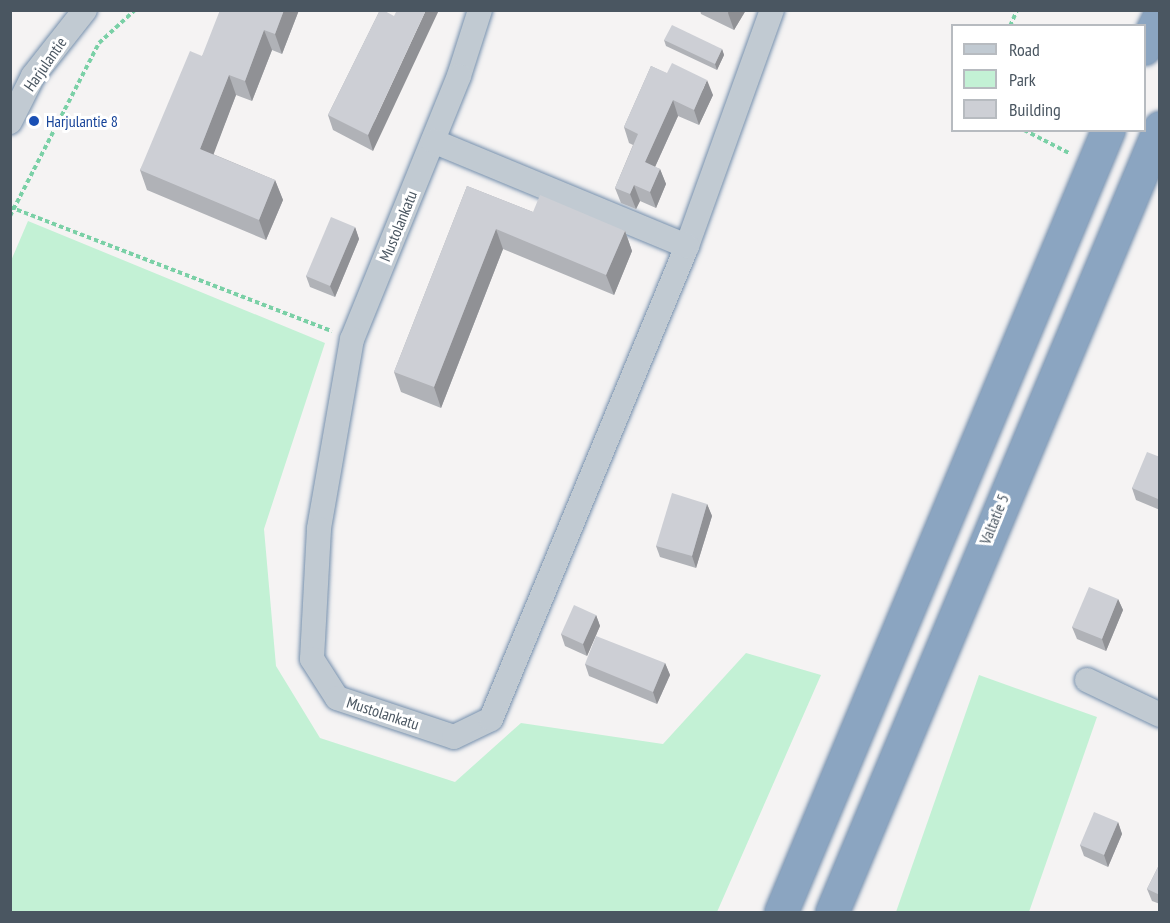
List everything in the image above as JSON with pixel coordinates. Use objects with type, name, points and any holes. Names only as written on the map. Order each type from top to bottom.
[{"type":"highway","points":[[1146,44],[1160,15]]},
{"type":"highway","name":"Valtatie 5","points":[[832,912],[1160,128]]},
{"type":"highway","points":[[781,912],[1107,132]]},
{"type":"street","name":"Harjulantie","points":[[10,122],[33,76],[85,10]]},
{"type":"street","name":"Mustolankatu","points":[[480,10],[433,141],[352,339],[320,529],[312,659],[337,698],[454,737],[490,719],[687,246],[772,10]]},
{"type":"street","points":[[433,141],[687,246]]},
{"type":"street","points":[[1087,680],[1160,715]]},
{"type":"path","points":[[10,216],[12,208],[99,43],[135,10]]},
{"type":"path","points":[[1011,24],[1017,10]]},
{"type":"path","points":[[1028,132],[1078,157]]},
{"type":"path","points":[[12,208],[352,339]]},
{"type":"green space","points":[[28,221],[325,343],[264,529],[276,666],[320,738],[455,782],[521,723],[663,744],[746,653],[821,675],[717,912],[11,912],[10,263]]},
{"type":"green space","points":[[979,675],[1097,717],[1029,912],[896,912]]},
{"type":"building","points":[[220,10],[238,12],[239,10],[284,10],[275,34],[264,30],[245,81],[229,75],[200,149],[275,180],[259,220],[140,170],[190,51],[202,56]]},
{"type":"building","points":[[380,10],[394,16],[397,10],[426,10],[368,135],[328,115]]},
{"type":"building","points":[[672,25],[722,49],[715,64],[664,40]]},
{"type":"building","points":[[672,63],[707,80],[694,110],[673,100],[645,162],[660,169],[650,192],[634,185],[630,194],[615,188],[638,134],[624,127],[651,66],[667,73]]},
{"type":"building","points":[[467,186],[533,212],[540,195],[625,231],[606,275],[496,229],[434,387],[394,372]]},
{"type":"building","points":[[331,217],[355,227],[330,286],[306,276]]},
{"type":"building","points":[[1147,452],[1160,457],[1160,495],[1158,499],[1132,488]]},
{"type":"building","points":[[672,493],[707,504],[692,556],[656,546]]},
{"type":"building","points":[[1089,587],[1118,599],[1102,639],[1072,627]]},
{"type":"building","points":[[574,605],[596,615],[583,644],[561,634]]},
{"type":"building","points":[[596,636],[665,663],[653,692],[585,664]]},
{"type":"building","points":[[1094,812],[1118,822],[1104,855],[1080,845]]},
{"type":"building","points":[[1160,863],[1160,895],[1147,889]]},
{"type":"place","name":"Harjulantie 8","points":[[34,121]]}]
